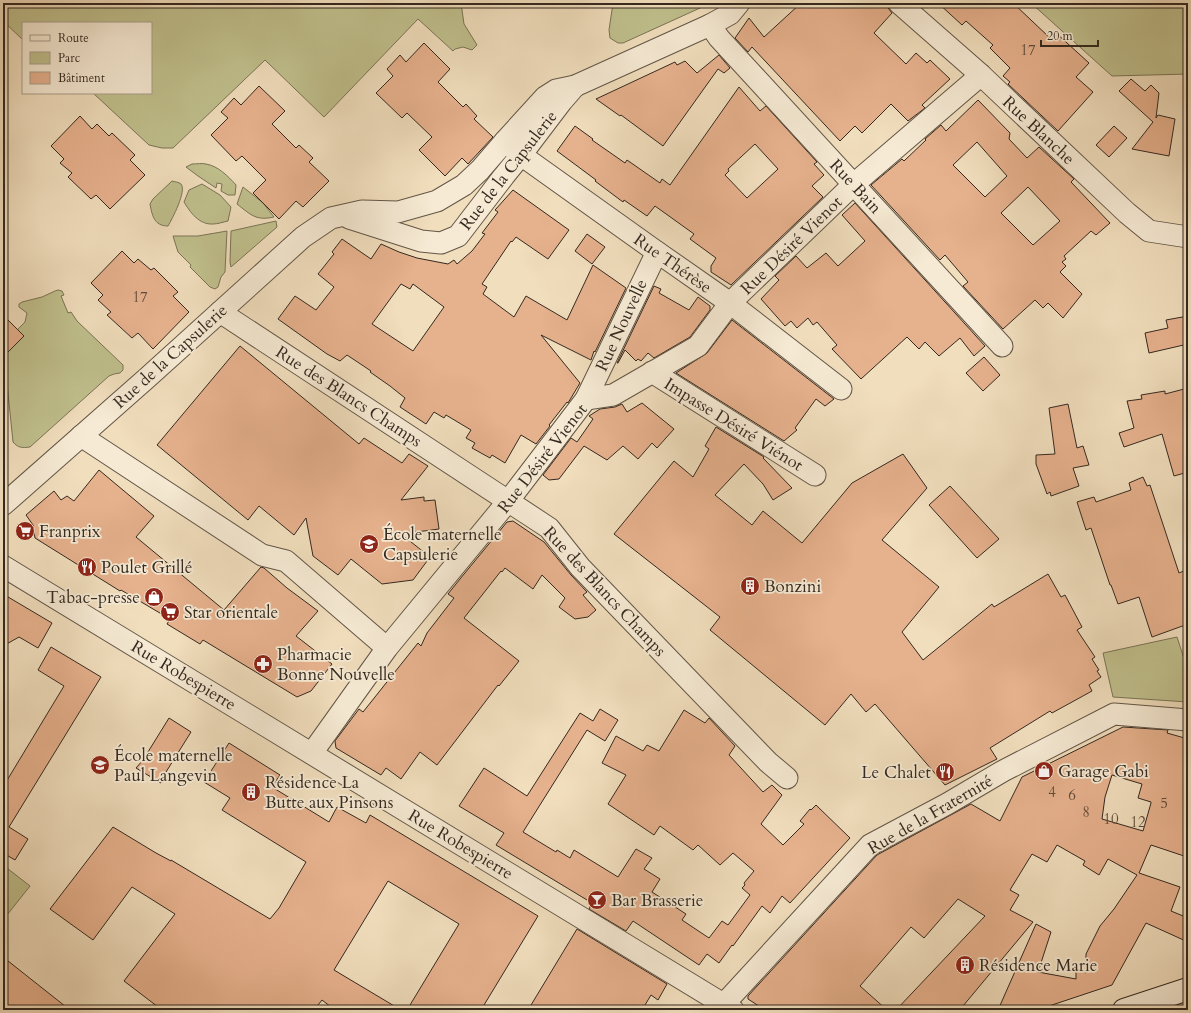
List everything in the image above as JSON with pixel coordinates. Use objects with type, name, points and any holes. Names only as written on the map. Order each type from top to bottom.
[{"type":"main road","points":[[1124,1010],[1188,989]]},
{"type":"street","name":"Rue de la Capsulerie","points":[[3,505],[303,237],[331,218],[362,211],[398,212],[437,201],[464,185],[480,170],[546,97],[556,90],[575,86],[710,26],[730,14],[739,3]]},
{"type":"street","name":"Rue Blanche","points":[[899,3],[981,75],[1127,213],[1149,231],[1188,237]]},
{"type":"street","name":"Rue Bain","points":[[710,26],[719,38],[1002,346]]},
{"type":"street","name":"Rue Désiré Vienot","points":[[312,753],[388,648],[509,500],[586,399],[613,394],[698,346],[730,303],[854,184],[981,75]]},
{"type":"street","name":"Rue de la Capsulerie","points":[[343,216],[421,241],[441,243],[458,236],[575,86]]},
{"type":"street","name":"Rue Thérèse","points":[[505,141],[521,155],[730,303],[841,389]]},
{"type":"street","name":"Rue Nouvelle","points":[[586,399],[656,252]]},
{"type":"street","name":"Rue des Blancs Champs","points":[[220,312],[509,500],[549,528],[586,573],[763,756],[787,778]]},
{"type":"street","name":"Impasse Désiré Viénot","points":[[652,372],[816,475]]},
{"type":"street","points":[[81,436],[262,555],[286,561],[388,648]]},
{"type":"street","name":"Rue Robespierre","points":[[3,566],[729,1007]]},
{"type":"street","name":"Rue de la Fraternité","points":[[729,1007],[870,845],[947,804],[1003,771],[1114,714],[1188,720]]},
{"type":"green space","points":[[3,3],[461,3],[464,24],[477,45],[472,50],[463,47],[453,51],[418,19],[324,117],[265,60],[173,148],[162,148],[149,145],[94,94],[152,94],[152,22],[22,22],[22,39],[3,21]]},
{"type":"green space","points":[[613,3],[711,3],[623,43],[618,43],[610,38],[609,30]]},
{"type":"green space","points":[[1031,3],[1188,3],[1188,74],[1112,76]]},
{"type":"green space","points":[[192,164],[210,165],[222,172],[236,185],[235,195],[228,195],[221,191],[222,184],[217,183],[216,188],[186,167]]},
{"type":"green space","points":[[172,181],[181,184],[181,199],[168,226],[163,226],[154,219],[150,204],[153,199]]},
{"type":"green space","points":[[202,184],[220,195],[231,207],[228,221],[217,224],[208,224],[199,220],[189,210],[184,202],[189,190]]},
{"type":"green space","points":[[243,187],[263,203],[274,217],[258,218],[237,204]]},
{"type":"green space","points":[[276,221],[277,227],[231,267],[231,231]]},
{"type":"green space","points":[[227,231],[225,272],[221,277],[218,287],[215,289],[210,287],[190,267],[191,265],[178,252],[173,236],[198,236]]},
{"type":"green space","points":[[58,290],[62,291],[64,295],[61,296],[68,313],[71,312],[77,321],[123,365],[123,370],[120,373],[109,376],[30,447],[20,447],[13,442],[3,344],[25,322],[27,313],[19,307],[19,304]]},
{"type":"green space","points":[[1177,637],[1188,671],[1188,702],[1113,697],[1103,653]]},
{"type":"green space","points":[[3,865],[30,886],[3,920]]},
{"type":"building","points":[[801,3],[884,3],[892,13],[874,33],[906,64],[916,53],[927,63],[930,60],[950,79],[922,105],[925,108],[908,121],[891,104],[862,133],[855,126],[840,141],[752,47],[748,52],[735,38],[749,18],[764,37]]},
{"type":"building","points":[[938,3],[1013,3],[1050,38],[1055,32],[1089,63],[1076,77],[1093,92],[1058,131],[1008,84],[1010,82],[1003,76],[1010,68],[990,48],[993,45],[966,21],[962,25]]},
{"type":"building","points":[[424,43],[450,69],[438,82],[463,107],[466,104],[477,116],[474,119],[493,137],[468,164],[462,158],[445,176],[419,150],[432,137],[407,113],[402,118],[376,93],[393,76],[387,69],[400,55],[406,62]]},
{"type":"building","points":[[719,55],[730,68],[724,73],[718,69],[663,146],[621,115],[620,116],[596,99],[675,62],[677,65],[685,61],[697,73]]},
{"type":"building","points":[[1131,79],[1145,91],[1151,85],[1159,93],[1156,118],[1158,115],[1175,119],[1169,156],[1132,149],[1153,122],[1119,91]]},
{"type":"building","points":[[259,86],[285,111],[272,124],[296,148],[299,145],[313,158],[309,162],[329,181],[303,207],[296,201],[279,219],[253,193],[266,180],[242,156],[236,161],[211,135],[228,118],[221,112],[234,98],[241,105]]},
{"type":"building","points":[[739,87],[760,111],[766,106],[817,162],[814,164],[824,175],[812,186],[823,197],[731,285],[711,272],[711,266],[716,258],[690,239],[694,234],[655,206],[647,216],[624,200],[623,202],[557,151],[575,126],[625,163],[627,160],[660,183],[662,179],[670,185]],"holes":[[[755,144],[778,169],[747,198],[725,175],[729,171],[728,169]]]},
{"type":"building","points":[[978,100],[1010,133],[1009,139],[1027,158],[1039,147],[1074,179],[1071,182],[1110,223],[1096,235],[1091,231],[1064,256],[1066,259],[1062,262],[1066,266],[1060,272],[1082,294],[1063,318],[1048,303],[1043,308],[1035,300],[1003,329],[963,286],[968,282],[945,255],[940,260],[871,185],[902,159],[904,161],[941,125],[946,131]],"holes":[[[977,142],[1007,176],[985,197],[953,165]],[[1028,187],[1060,221],[1033,245],[1001,213]]]},
{"type":"building","points":[[80,116],[92,129],[97,124],[109,136],[112,133],[135,155],[130,160],[145,175],[110,209],[96,195],[91,199],[68,177],[72,173],[60,163],[64,159],[51,146]]},
{"type":"building","points":[[1114,126],[1127,138],[1109,157],[1096,145]]},
{"type":"building","points":[[513,190],[569,230],[548,259],[516,237],[512,242],[511,241],[482,284],[487,287],[483,294],[514,317],[526,296],[567,320],[593,265],[626,288],[595,352],[594,351],[591,360],[541,335],[580,383],[568,403],[567,402],[549,425],[550,426],[536,444],[521,435],[505,463],[492,455],[490,458],[472,448],[475,443],[466,438],[471,430],[446,415],[444,418],[434,412],[426,424],[400,407],[405,398],[370,372],[371,371],[347,355],[340,361],[327,354],[278,319],[295,296],[316,310],[334,287],[318,274],[334,254],[332,252],[342,239],[371,259],[381,244],[417,258],[448,264],[454,260],[457,264],[472,251],[485,234],[482,233],[498,212],[495,210]],"holes":[[[401,284],[410,289],[413,284],[444,307],[413,351],[372,324]]]},
{"type":"building","points":[[855,203],[985,346],[974,356],[960,338],[939,356],[925,342],[919,349],[907,337],[861,379],[832,349],[837,345],[817,322],[813,325],[808,318],[797,328],[791,321],[785,326],[761,299],[779,280],[775,276],[796,256],[807,268],[826,253],[838,266],[865,241],[842,215]]},
{"type":"building","points":[[587,234],[605,247],[592,264],[575,251]]},
{"type":"building","points":[[122,251],[134,263],[138,259],[151,270],[154,268],[178,292],[173,296],[189,312],[153,349],[138,333],[132,338],[107,315],[111,312],[98,300],[103,295],[91,283]]},
{"type":"building","points":[[654,286],[661,289],[659,293],[689,310],[698,297],[710,306],[710,310],[690,337],[654,358],[648,353],[641,361],[638,359],[636,361],[625,350],[617,363]]},
{"type":"building","points":[[3,315],[24,336],[3,357]]},
{"type":"building","points":[[1188,316],[1188,344],[1149,353],[1145,333],[1168,328],[1166,320]]},
{"type":"building","points":[[732,320],[834,399],[825,406],[816,399],[795,428],[797,430],[784,441],[676,373],[707,353]]},
{"type":"building","points":[[240,346],[359,444],[364,438],[402,463],[409,454],[428,466],[401,500],[424,497],[424,501],[435,500],[439,529],[401,534],[430,557],[413,580],[382,584],[351,559],[338,575],[313,556],[306,518],[294,535],[259,506],[248,520],[157,445]]},
{"type":"building","points":[[984,357],[1000,375],[983,391],[966,373]]},
{"type":"building","points":[[1188,388],[1188,472],[1174,476],[1162,434],[1124,447],[1119,433],[1134,428],[1127,401],[1142,399],[1141,395],[1165,391],[1165,394]]},
{"type":"building","points":[[642,403],[674,429],[657,448],[652,443],[638,459],[623,446],[607,460],[584,446],[559,479],[549,480],[543,475],[571,438],[577,442],[593,419],[589,416],[600,409],[615,407],[622,404],[627,412]]},
{"type":"building","points":[[1068,404],[1077,448],[1083,446],[1089,465],[1073,468],[1079,486],[1051,496],[1050,492],[1047,494],[1036,464],[1036,455],[1055,454],[1049,408]]},
{"type":"building","points":[[716,427],[764,457],[763,458],[792,488],[773,500],[763,484],[744,464],[715,495],[752,525],[763,511],[802,543],[852,483],[903,454],[927,488],[882,540],[939,587],[902,632],[923,660],[992,604],[994,607],[1048,574],[1061,597],[1065,595],[1082,627],[1077,630],[1095,657],[1092,659],[1099,670],[1097,671],[1101,677],[1089,685],[1092,691],[1052,713],[1050,711],[990,748],[997,759],[945,785],[875,704],[866,712],[851,694],[825,725],[710,630],[720,617],[614,534],[674,461],[693,477],[709,449],[705,446]]},
{"type":"building","points":[[99,470],[154,516],[136,537],[224,610],[261,567],[318,611],[296,636],[332,664],[311,691],[297,697],[203,640],[200,644],[167,624],[170,619],[121,590],[120,591],[35,538],[33,525],[26,515],[54,491],[61,500],[67,496],[74,501]]},
{"type":"building","points":[[1143,477],[1147,486],[1150,485],[1179,573],[1188,569],[1188,624],[1152,637],[1139,597],[1118,604],[1091,528],[1086,530],[1077,502],[1094,497],[1096,502],[1131,490],[1129,483]]},
{"type":"building","points":[[950,486],[999,539],[977,558],[929,505]]},
{"type":"building","points":[[513,521],[544,542],[587,592],[583,595],[596,610],[588,617],[575,619],[559,607],[565,598],[542,575],[533,589],[505,568],[464,618],[519,661],[499,686],[498,685],[437,765],[420,752],[401,779],[386,768],[381,775],[336,748],[335,741],[359,709],[363,712],[418,643],[421,646],[427,633],[454,598],[448,594],[507,522]]},
{"type":"building","points":[[3,594],[52,623],[38,648],[19,637],[3,646]]},
{"type":"building","points":[[51,647],[101,677],[9,827],[28,839],[15,860],[3,853],[3,787],[64,686],[38,670]]},
{"type":"building","points":[[600,709],[618,720],[605,741],[587,730],[523,832],[556,852],[557,850],[570,858],[574,850],[618,877],[636,849],[652,858],[644,869],[660,879],[652,892],[686,914],[682,920],[709,938],[722,921],[728,925],[750,895],[742,888],[745,885],[744,883],[754,871],[733,853],[720,865],[698,845],[693,850],[660,826],[654,835],[608,804],[626,775],[602,763],[616,736],[643,751],[647,745],[659,751],[684,710],[705,723],[709,718],[735,746],[729,755],[763,792],[772,785],[782,795],[761,824],[783,845],[804,824],[800,821],[810,809],[811,810],[816,805],[850,838],[790,903],[782,896],[770,913],[762,906],[719,963],[707,954],[699,965],[633,921],[626,931],[589,909],[592,903],[496,845],[504,833],[459,806],[484,768],[527,796],[580,713],[593,721]]},
{"type":"building","points":[[169,718],[191,732],[166,772],[161,783],[136,768],[143,760]]},
{"type":"building","points":[[1123,727],[1168,730],[1167,733],[1188,739],[1188,847],[1184,856],[1151,845],[1139,873],[1180,887],[1171,911],[1188,918],[1188,942],[1146,923],[1112,985],[1037,1010],[998,1010],[1036,924],[1051,932],[1038,972],[1076,979],[1076,968],[1086,973],[1086,954],[1100,926],[1114,909],[1137,875],[1108,859],[1099,875],[1083,865],[1085,861],[1057,845],[1047,862],[1032,854],[1010,890],[1019,895],[1010,910],[1033,922],[960,1010],[896,1010],[985,916],[958,899],[924,938],[911,927],[860,986],[887,1010],[765,1010],[748,999],[748,996],[877,855],[971,804],[1000,821],[1022,777]],"holes":[[[1112,775],[1142,784],[1138,798],[1151,802],[1143,831],[1102,819],[1105,797]]]},
{"type":"building","points":[[229,743],[280,775],[272,787],[329,822],[337,807],[366,823],[370,815],[538,916],[481,1010],[407,1010],[459,924],[388,881],[334,970],[401,1010],[335,1010],[322,1000],[314,1010],[162,1010],[124,981],[175,914],[132,887],[93,940],[50,909],[113,827],[270,919],[279,908],[306,862],[222,810],[230,798],[204,782]]},
{"type":"building","points":[[577,929],[667,984],[658,1000],[651,995],[642,1010],[528,1010]]},
{"type":"building","points":[[3,957],[70,1010],[3,1010]]},
{"type":"place","name":"Franprix","points":[[25,531]]},
{"type":"place","name":"École maternelle Capsulerie","points":[[369,544]]},
{"type":"place","name":"Poulet Grillé","points":[[87,567]]},
{"type":"place","name":"Bonzini","points":[[750,586]]},
{"type":"place","name":"Tabac-presse","points":[[154,597]]},
{"type":"place","name":"Star orientale","points":[[170,612]]},
{"type":"place","name":"Pharmacie Bonne Nouvelle","points":[[263,664]]},
{"type":"place","name":"École maternelle Paul Langevin","points":[[100,765]]},
{"type":"place","name":"Garage Gabi","points":[[1044,771]]},
{"type":"place","name":"Le Chalet","points":[[945,772]]},
{"type":"place","name":"Résidence La Butte aux Pinsons","points":[[251,792]]},
{"type":"place","name":"Bar Brasserie","points":[[597,900]]},
{"type":"place","name":"Résidence Marie","points":[[965,965]]}]
